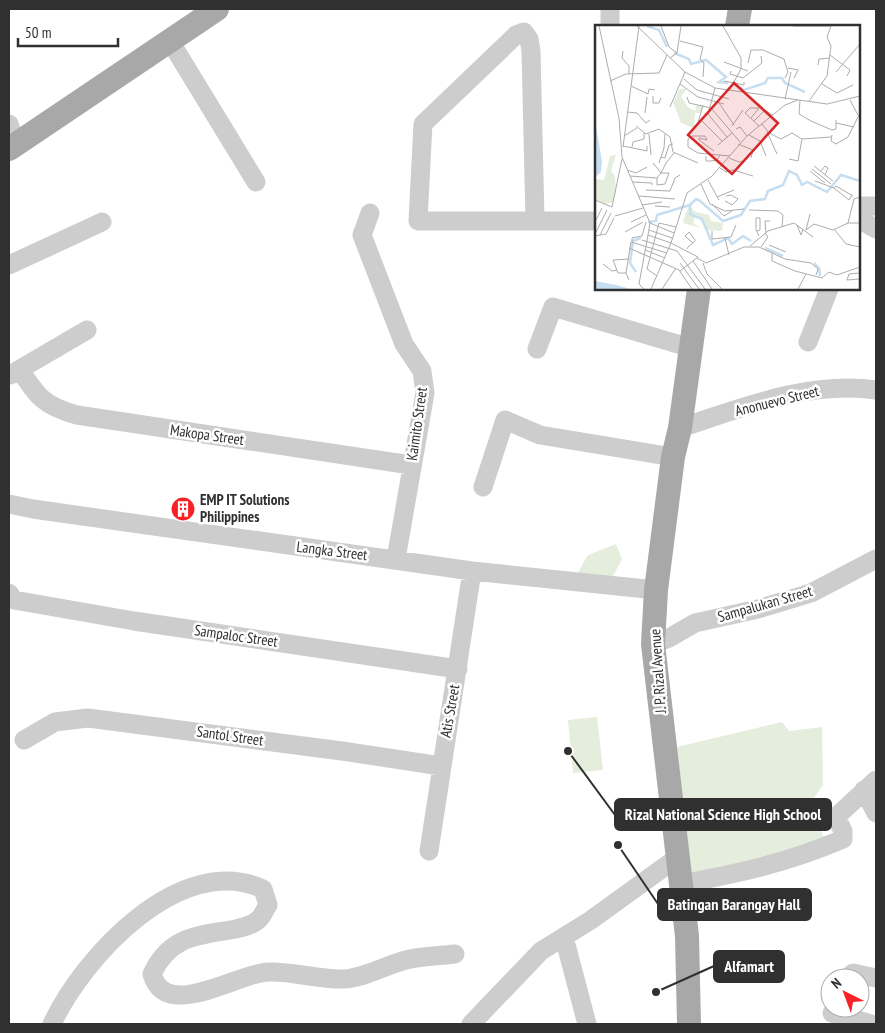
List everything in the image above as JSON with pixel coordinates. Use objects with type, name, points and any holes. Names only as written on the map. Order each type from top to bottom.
[{"type":"main road","points":[[11,139],[170,41],[217,9]]},
{"type":"main road","points":[[738,25],[740,9]]},
{"type":"main road","name":"J. P. Rizal Avenue","points":[[689,1024],[687,936],[653,644],[656,590],[673,457],[680,428],[699,290]]},
{"type":"street","points":[[610,9],[610,25]]},
{"type":"street","points":[[535,220],[531,51],[530,39],[524,32],[516,35],[423,124],[418,221],[595,221]]},
{"type":"street","points":[[170,41],[256,182]]},
{"type":"street","points":[[860,206],[876,206]]},
{"type":"street","name":"Kaimito Street","points":[[370,213],[362,235],[404,344],[422,371],[425,393],[396,559]]},
{"type":"street","points":[[860,220],[876,229]]},
{"type":"street","points":[[9,265],[102,222]]},
{"type":"street","points":[[808,342],[829,290]]},
{"type":"street","points":[[537,348],[553,307],[691,348]]},
{"type":"street","points":[[14,373],[87,330]]},
{"type":"street","name":"Makopa Street","points":[[14,373],[47,404],[56,410],[77,415],[411,465]]},
{"type":"street","name":"Anonuevo Street","points":[[680,428],[783,397],[832,387],[876,390]]},
{"type":"street","points":[[484,487],[505,420],[540,436],[673,457]]},
{"type":"street","name":"Langka Street","points":[[9,504],[186,532],[396,559],[472,571],[656,590]]},
{"type":"street","name":"Sampalukan Street","points":[[653,644],[669,638],[695,623],[758,609],[811,593],[876,559]]},
{"type":"street","name":"Atis Street","points":[[429,851],[472,571]]},
{"type":"street","name":"Sampaloc Street","points":[[12,596],[134,621],[458,669]]},
{"type":"street","name":"Santol Street","points":[[24,740],[55,722],[88,718],[342,751],[441,766]]},
{"type":"street","points":[[870,785],[876,813]]},
{"type":"street","points":[[681,884],[737,874],[789,861],[843,839],[843,831],[836,817],[870,785]]},
{"type":"street","points":[[471,1024],[541,952],[678,857]]},
{"type":"street","points":[[52,1024],[60,1008],[122,928],[154,904],[210,883],[230,880],[250,883],[263,889],[268,904],[260,918],[248,926],[190,937],[160,957],[152,974],[156,985],[162,990],[176,995],[193,995],[267,972],[345,979],[407,960],[455,954]]},
{"type":"street","points":[[564,937],[587,1024]]},
{"type":"street","points":[[844,1018],[872,1024]]},
{"type":"green space","points":[[616,544],[622,559],[611,580],[577,574],[588,555]]},
{"type":"green space","points":[[597,717],[603,770],[573,773],[568,720]]},
{"type":"green space","points":[[782,722],[789,731],[822,727],[823,785],[812,801],[825,843],[692,879],[677,747]]},
{"type":"place","name":"EMP IT Solutions Philippines","points":[[183,509]]},
{"type":"place","name":"Rizal National Science High School","points":[[568,751]]},
{"type":"place","name":"Batingan Barangay Hall","points":[[618,845]]},
{"type":"place","name":"Alfamart","points":[[656,992]]}]
